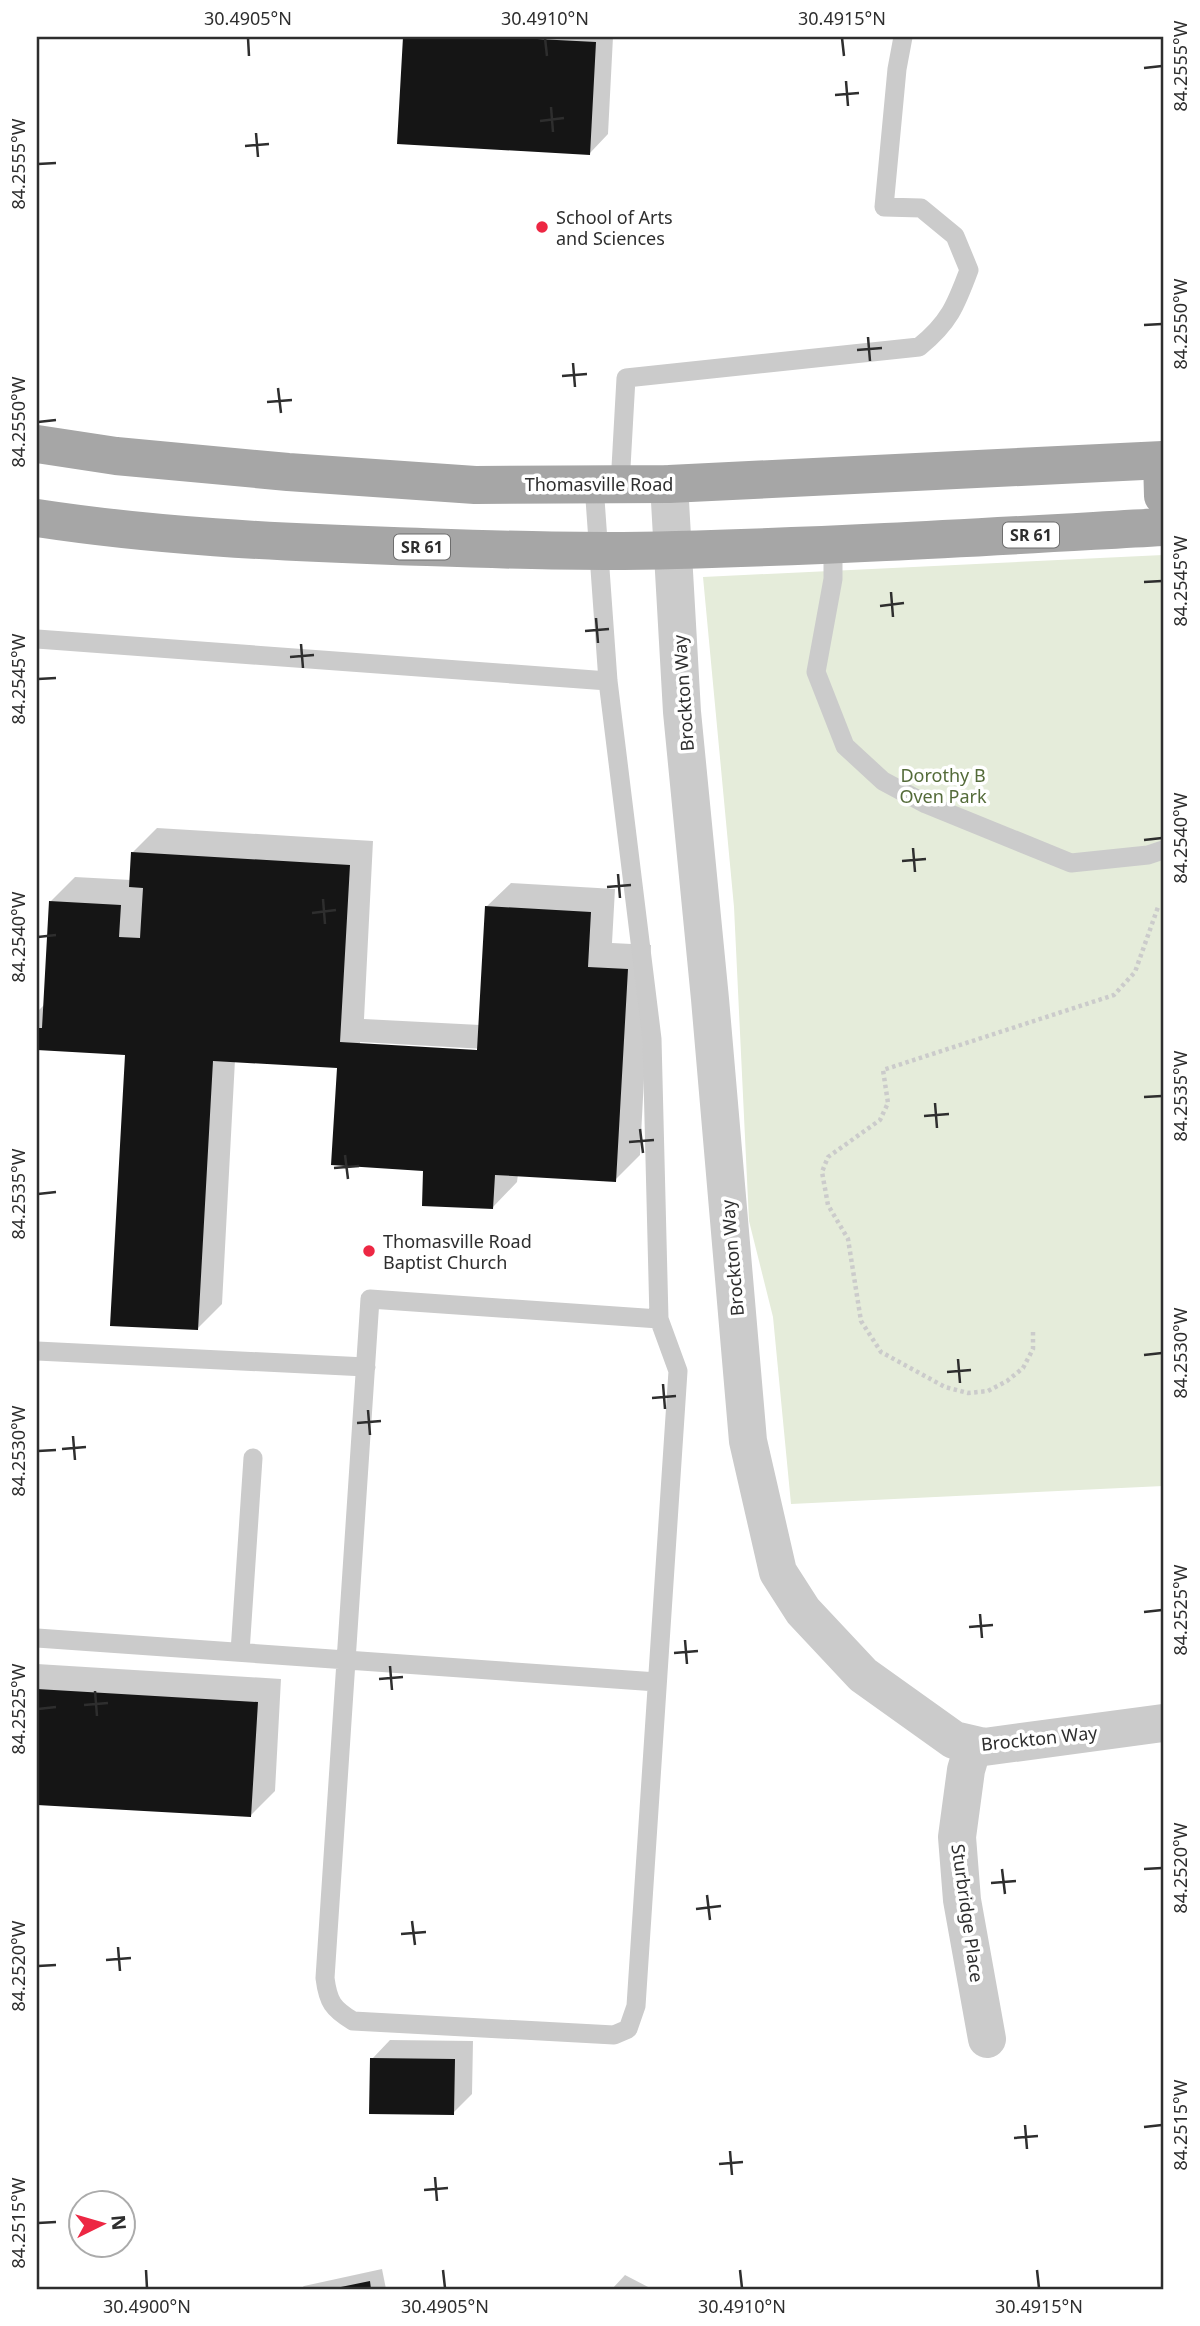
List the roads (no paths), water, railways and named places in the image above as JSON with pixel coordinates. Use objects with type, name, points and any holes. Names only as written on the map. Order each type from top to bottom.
[{"type":"main road","name":"Thomasville Road","points":[[37,444],[116,456],[475,485],[669,485],[1163,472]]},
{"type":"main road","name":"SR 61","points":[[37,518],[115,530],[301,542],[597,550],[834,544],[1163,527]]},
{"type":"street","name":"Brockton Way","points":[[669,485],[682,712],[748,1441],[778,1572],[803,1611],[863,1675],[954,1740],[984,1748],[1163,1723]]},
{"type":"street","name":"Sturbridge Place","points":[[973,1746],[966,1770],[957,1837],[962,1900],[988,2039]]},
{"type":"lane","points":[[659,1319],[370,1299],[325,1978],[327,1996],[338,2011],[354,2021],[614,2035],[628,2029],[636,2007],[678,1371],[659,1319],[652,1039],[608,681],[597,550],[626,377],[919,347],[940,330],[959,298],[970,270],[955,236],[921,208],[884,207],[897,69],[904,37]]},
{"type":"lane","points":[[834,544],[833,579],[816,672],[845,746],[883,781],[926,804],[1071,863],[1148,855],[1163,850]]},
{"type":"lane","points":[[37,639],[608,681]]},
{"type":"lane","points":[[37,1352],[366,1367]]},
{"type":"lane","points":[[240,1653],[253,1458]]},
{"type":"lane","points":[[37,1639],[657,1682]]},
{"type":"place","name":"School of Arts and Sciences","points":[[542,227]]},
{"type":"place","name":"Thomasville Road Baptist Church","points":[[369,1251]]},
{"type":"park label","name":"Dorothy B Oven Park","points":[[943,785]]}]
